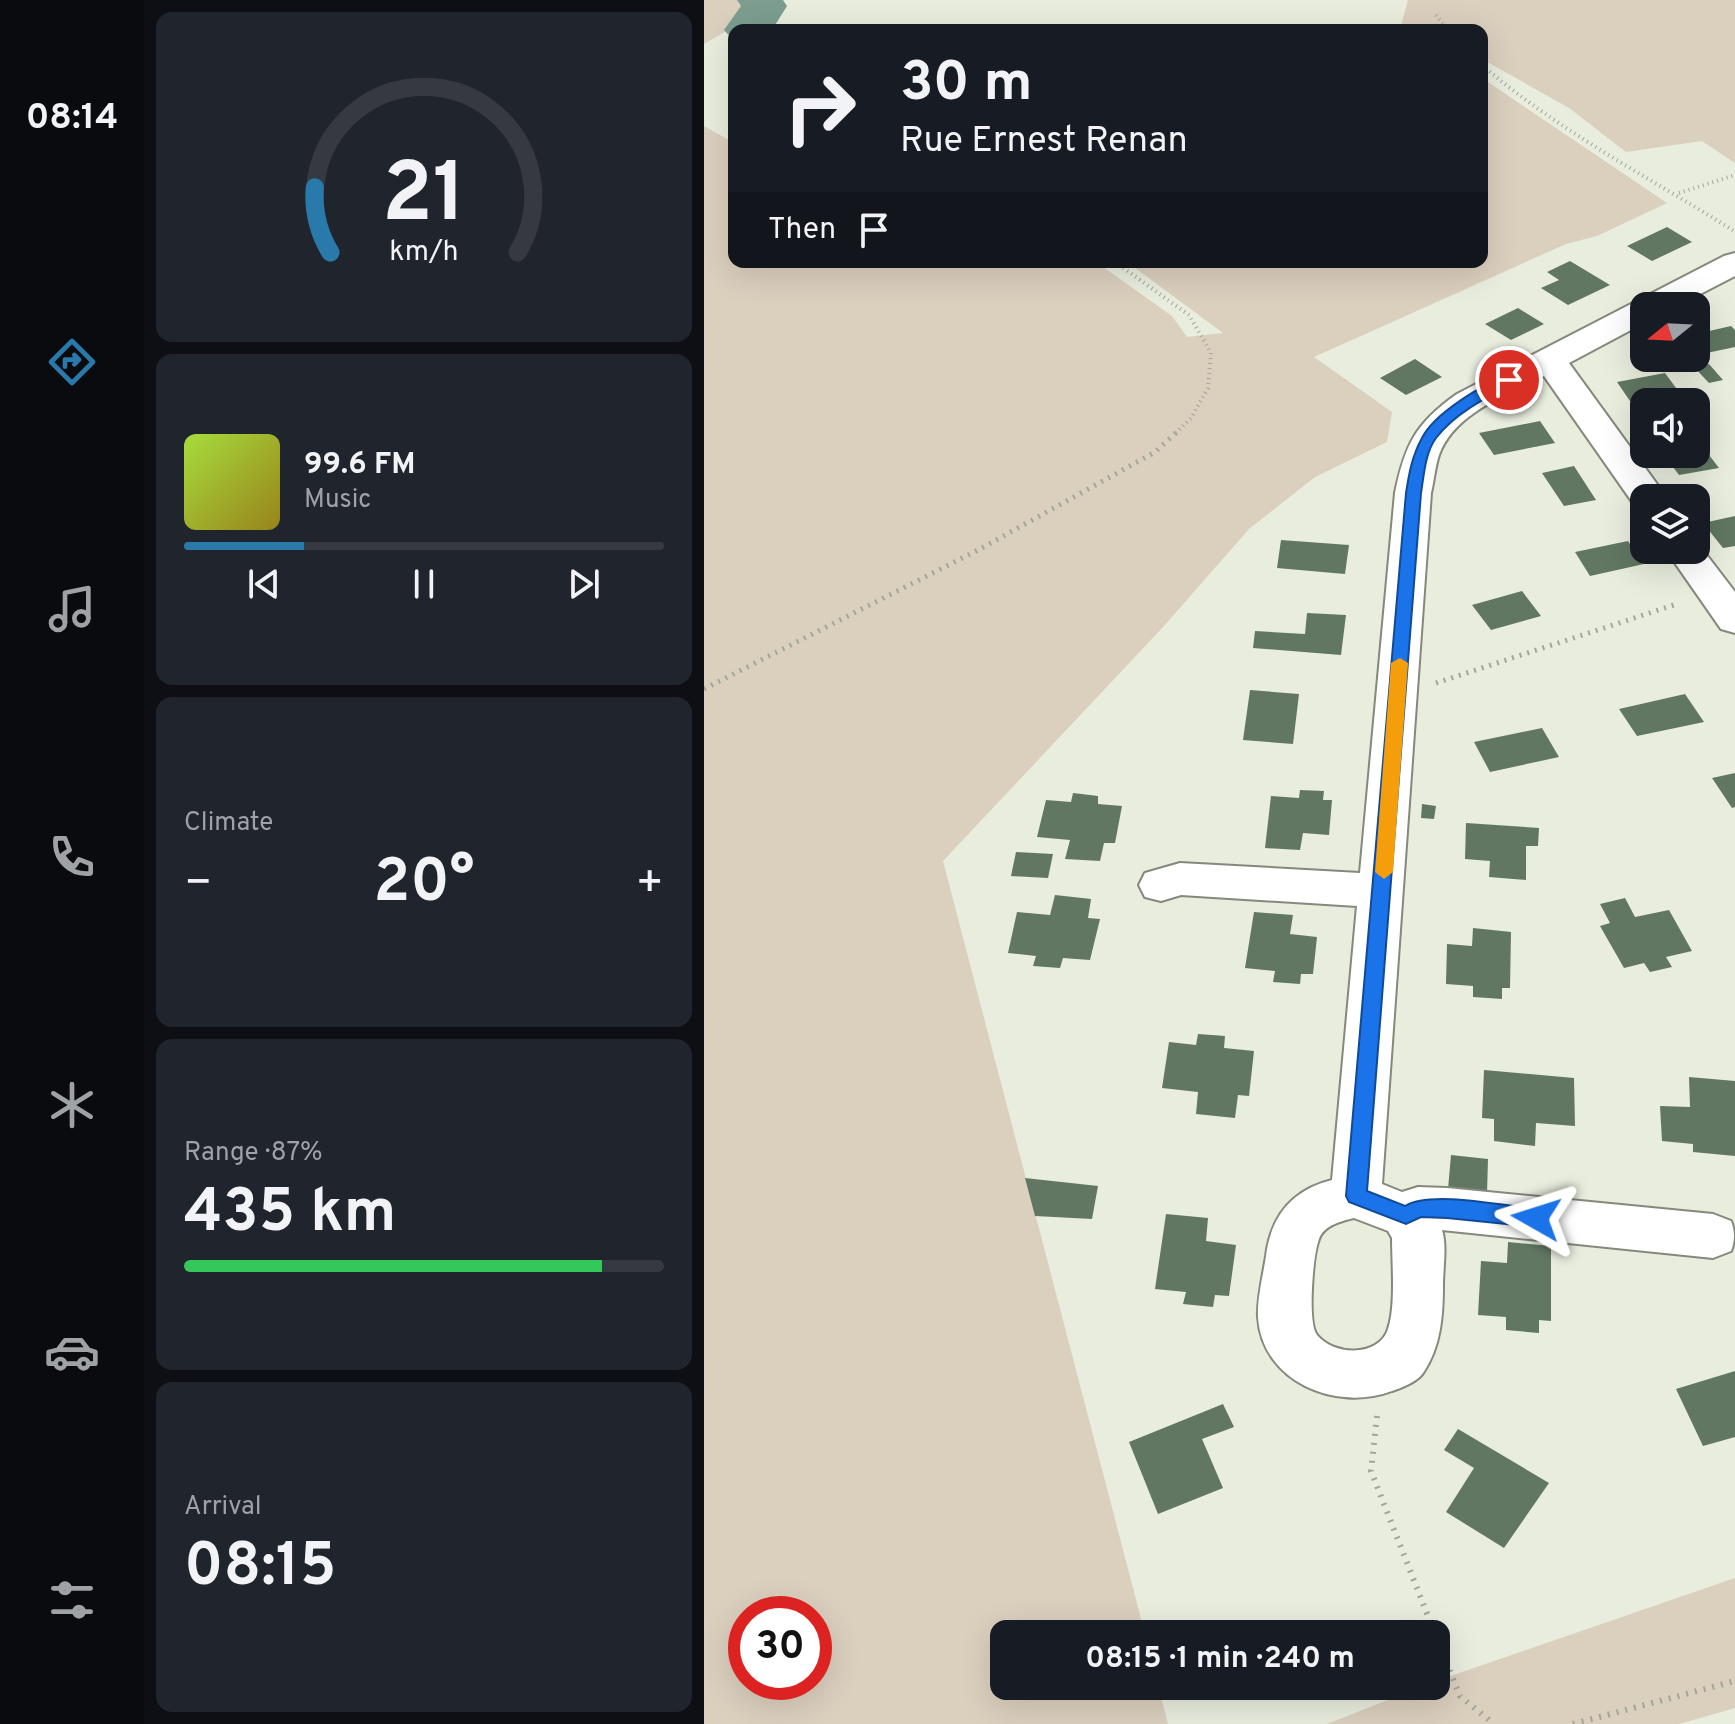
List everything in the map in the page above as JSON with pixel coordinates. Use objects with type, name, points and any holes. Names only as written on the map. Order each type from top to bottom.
[{"type":"street","points":[[1679,292],[1735,263]]},
{"type":"street","points":[[1356,1196],[1413,493],[1420,457],[1430,436],[1458,410],[1630,317]]},
{"type":"street","points":[[1549,359],[1638,484]]},
{"type":"street","points":[[1695,564],[1724,606]]},
{"type":"street","points":[[1161,885],[1180,879],[1382,891]]},
{"type":"street","points":[[1356,1196],[1406,1216],[1418,1234],[1416,1326],[1403,1358],[1382,1371],[1369,1374],[1322,1370],[1294,1349],[1284,1318],[1294,1234],[1305,1218],[1322,1204],[1356,1196]]},
{"type":"street","points":[[1406,1216],[1418,1208],[1447,1209],[1713,1236]]},
{"type":"path","points":[[1436,15],[1443,24]]},
{"type":"path","points":[[1488,70],[1567,126],[1678,193],[1735,232]]},
{"type":"path","points":[[1678,193],[1735,175]]},
{"type":"path","points":[[704,689],[980,549],[1114,475],[1155,452],[1191,418],[1208,388],[1211,353],[1189,315],[1123,268]]},
{"type":"path","points":[[1397,695],[1724,606]]},
{"type":"path","points":[[1382,1371],[1371,1471],[1430,1620]]},
{"type":"path","points":[[1450,1671],[1460,1696],[1494,1724]]},
{"type":"path","points":[[1573,1724],[1735,1681]]},
{"type":"shaded area","points":[[704,0],[747,0],[750,4],[735,24],[728,24],[728,30],[704,44]]},
{"type":"shaded area","points":[[1408,0],[1735,0],[1735,163],[1702,141],[1626,152],[1569,108],[1488,62],[1488,24],[1402,24]]},
{"type":"shaded area","points":[[1488,82],[1667,203],[1597,236],[1566,244],[1314,357],[1392,412],[1387,442],[1315,477],[1249,529],[1164,626],[943,861],[1141,1620],[990,1620],[990,1700],[1162,1700],[1168,1724],[704,1724],[704,126],[728,140],[728,268],[1104,268],[1172,316],[1187,337],[1223,333],[1135,268],[1488,268]]},
{"type":"shaded area","points":[[1735,1578],[1735,1708],[1679,1724],[1327,1724],[1388,1700],[1450,1700],[1450,1676]]},
{"type":"building","points":[[1667,227],[1692,242],[1652,261],[1627,246]]},
{"type":"building","points":[[1570,261],[1610,285],[1568,305],[1541,288],[1559,280],[1547,272]]},
{"type":"building","points":[[1518,308],[1544,324],[1511,340],[1485,324]]},
{"type":"building","points":[[1731,326],[1735,330],[1735,347],[1710,352],[1710,331]]},
{"type":"building","points":[[1415,359],[1442,377],[1406,395],[1380,378]]},
{"type":"building","points":[[1710,365],[1723,380],[1709,383],[1699,372],[1710,372]]},
{"type":"building","points":[[1665,373],[1676,388],[1630,388],[1630,401],[1617,382]]},
{"type":"building","points":[[1540,421],[1555,443],[1494,455],[1479,433]]},
{"type":"building","points":[[1710,456],[1719,468],[1679,475],[1674,468],[1710,468]]},
{"type":"building","points":[[1574,466],[1596,500],[1564,506],[1542,473]]},
{"type":"building","points":[[1735,516],[1735,546],[1723,548],[1710,532],[1710,521]]},
{"type":"building","points":[[1281,540],[1349,545],[1345,574],[1277,568]]},
{"type":"building","points":[[1628,541],[1630,564],[1644,564],[1590,576],[1575,552]]},
{"type":"building","points":[[1522,591],[1541,616],[1491,630],[1472,605]]},
{"type":"building","points":[[1307,613],[1346,615],[1341,655],[1253,648],[1255,631],[1305,634]]},
{"type":"building","points":[[1250,690],[1299,694],[1293,744],[1243,740]]},
{"type":"building","points":[[1685,694],[1704,722],[1637,736],[1619,709]]},
{"type":"building","points":[[1542,728],[1559,757],[1490,772],[1474,742]]},
{"type":"building","points":[[1735,773],[1735,807],[1732,808],[1712,778]]},
{"type":"building","points":[[1300,790],[1324,791],[1323,800],[1332,800],[1329,835],[1303,833],[1300,850],[1265,848],[1271,796],[1299,798]]},
{"type":"building","points":[[1073,793],[1098,796],[1098,804],[1122,806],[1115,843],[1104,843],[1100,861],[1065,859],[1070,840],[1037,837],[1046,800],[1071,802]]},
{"type":"building","points":[[1422,804],[1436,806],[1434,819],[1421,818]]},
{"type":"building","points":[[1466,823],[1539,828],[1538,846],[1526,846],[1526,880],[1489,877],[1490,861],[1465,859]]},
{"type":"building","points":[[1016,852],[1053,854],[1048,878],[1011,876]]},
{"type":"building","points":[[1055,895],[1091,899],[1088,918],[1100,919],[1090,960],[1063,958],[1060,968],[1033,966],[1036,956],[1008,953],[1017,912],[1050,915]]},
{"type":"building","points":[[1625,898],[1635,917],[1669,910],[1692,951],[1666,957],[1672,967],[1650,972],[1644,963],[1624,968],[1600,926],[1610,923],[1600,904]]},
{"type":"building","points":[[1254,912],[1293,915],[1290,934],[1317,937],[1313,974],[1301,974],[1300,984],[1273,982],[1275,971],[1245,968]]},
{"type":"building","points":[[1473,928],[1511,932],[1510,988],[1502,988],[1502,999],[1473,997],[1473,986],[1446,984],[1447,944],[1472,946]]},
{"type":"building","points":[[1198,1034],[1225,1036],[1224,1048],[1254,1051],[1249,1096],[1238,1095],[1235,1118],[1196,1114],[1198,1092],[1162,1088],[1169,1042],[1196,1045]]},
{"type":"building","points":[[1484,1070],[1574,1078],[1575,1126],[1536,1123],[1535,1146],[1494,1141],[1494,1119],[1482,1118]]},
{"type":"building","points":[[1689,1077],[1735,1081],[1735,1156],[1693,1152],[1693,1144],[1662,1141],[1660,1106],[1690,1107]]},
{"type":"building","points":[[1451,1155],[1488,1159],[1487,1194],[1448,1189]]},
{"type":"building","points":[[1025,1178],[1098,1186],[1092,1219],[1035,1216]]},
{"type":"building","points":[[1166,1214],[1208,1218],[1206,1241],[1236,1245],[1229,1296],[1215,1295],[1213,1307],[1183,1304],[1186,1292],[1155,1289]]},
{"type":"building","points":[[1508,1242],[1551,1246],[1551,1321],[1539,1320],[1539,1333],[1506,1330],[1506,1317],[1478,1315],[1481,1261],[1507,1263]]},
{"type":"building","points":[[1735,1371],[1735,1437],[1703,1446],[1676,1389]]},
{"type":"building","points":[[1223,1404],[1234,1427],[1202,1439],[1223,1488],[1158,1514],[1129,1442]]},
{"type":"building","points":[[1458,1429],[1549,1483],[1504,1548],[1446,1512],[1474,1468],[1444,1450]]},
{"type":"waterway","points":[[752,24],[764,6],[760,0]]},
{"type":"slow traffic","points":[[1384,872],[1400,663]]},
{"type":"route","points":[[1509,380],[1469,401],[1446,418],[1430,436],[1420,457],[1413,493],[1356,1196],[1393,1208],[1406,1216],[1418,1208],[1536,1218]]}]
